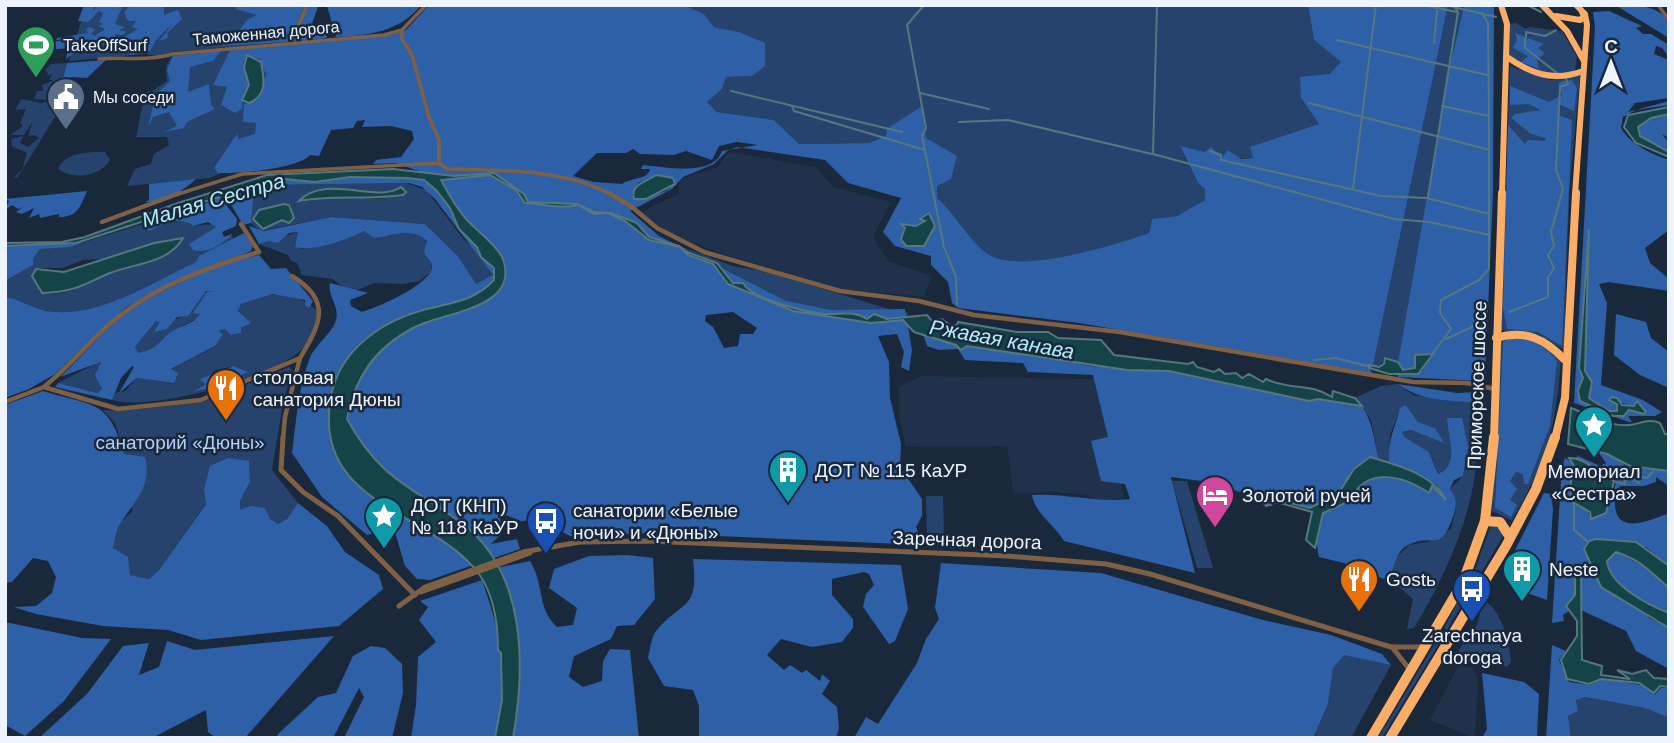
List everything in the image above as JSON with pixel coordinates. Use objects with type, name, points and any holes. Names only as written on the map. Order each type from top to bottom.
[{"type":"highway","name":"Приморское шоссе","points":[[1371,738],[1463,582],[1485,522],[1493,460],[1507,57],[1507,23],[1501,5]]},
{"type":"highway","points":[[1542,5],[1567,31],[1584,61]]},
{"type":"highway","points":[[1552,14],[1580,20],[1584,17],[1577,6]]},
{"type":"highway","points":[[1390,738],[1510,537],[1549,463],[1557,441],[1565,398],[1565,360],[1587,21],[1577,6]]},
{"type":"highway","points":[[1507,57],[1526,70],[1552,78],[1583,71]]},
{"type":"highway","points":[[1496,338],[1510,333],[1528,334],[1544,341],[1565,360]]},
{"type":"highway","points":[[1485,522],[1500,522],[1510,537]]},
{"type":"street","points":[[300,43],[296,31],[307,5]]},
{"type":"street","points":[[426,5],[402,30],[402,39],[412,55],[427,112],[439,140],[439,163]]},
{"type":"street","points":[[1658,5],[1669,20]]},
{"type":"street","name":"Таможенная дорога","points":[[99,59],[140,56],[152,60],[173,54],[384,35],[402,30]]},
{"type":"street","points":[[102,222],[233,176],[271,170],[439,163],[447,169],[516,170],[598,187],[632,207],[657,228],[704,252],[840,292],[911,300],[974,315],[1120,332],[1413,382],[1467,383],[1495,389]]},
{"type":"street","points":[[5,402],[44,387],[110,324],[146,298],[220,265],[260,252],[241,224]]},
{"type":"street","points":[[292,276],[318,301],[322,310],[321,320],[300,358],[285,417],[281,470],[303,492],[338,516],[422,591]]},
{"type":"street","points":[[44,387],[118,410],[147,407],[201,400],[300,358]]},
{"type":"street","name":"Заречная дорога","points":[[399,606],[422,591],[526,554],[580,542],[647,541],[1007,556],[1106,564],[1150,574],[1391,647],[1426,646]]},
{"type":"street","points":[[1391,647],[1405,660],[1411,672]]},
{"type":"shaded area","points":[[84,5],[95,5],[93,10],[99,5],[123,5],[115,24],[125,27],[119,31],[126,31],[123,35],[115,34],[115,38],[122,38],[138,29],[132,27],[136,21],[128,21],[124,12],[131,5],[164,5],[164,15],[178,10],[182,19],[167,33],[168,38],[159,41],[174,22],[156,40],[150,51],[130,55],[128,47],[112,49],[106,44],[82,40],[77,51],[66,59],[68,48],[49,50],[53,42],[76,38],[56,40],[57,38],[88,33],[86,29],[90,27],[95,30],[91,34],[95,36],[105,29],[98,26],[103,24],[99,22],[103,13],[99,11],[88,22],[78,21]]},
{"type":"shaded area","points":[[235,5],[305,5],[294,31],[297,41],[223,46],[223,38],[235,36],[248,19],[257,15],[236,9]]},
{"type":"shaded area","points":[[308,5],[421,5],[404,21],[394,26],[360,35],[336,37],[327,6],[318,7],[309,32],[326,33],[327,38],[302,41],[298,31]]},
{"type":"shaded area","points":[[429,5],[684,5],[704,14],[714,27],[739,32],[765,43],[765,66],[752,76],[726,77],[722,89],[707,102],[717,112],[774,120],[799,144],[869,143],[886,136],[887,129],[922,106],[926,138],[957,156],[951,179],[937,186],[937,198],[974,242],[988,254],[1002,260],[1021,261],[1067,256],[1134,238],[1149,233],[1152,219],[1177,216],[1205,200],[1205,189],[1198,183],[1180,146],[1205,152],[1211,147],[1222,157],[1228,150],[1241,159],[1253,158],[1250,147],[1319,124],[1301,98],[1300,77],[1329,74],[1341,62],[1314,40],[1308,5],[1448,5],[1373,366],[1369,368],[1372,373],[1079,323],[958,308],[952,303],[948,282],[931,265],[931,256],[895,246],[883,232],[901,198],[848,183],[825,160],[742,148],[758,145],[737,142],[719,146],[712,160],[686,151],[674,155],[640,154],[633,149],[626,153],[597,153],[573,176],[594,182],[622,184],[649,173],[650,169],[641,169],[643,165],[699,167],[717,159],[722,151],[731,150],[714,164],[683,177],[672,189],[630,211],[659,236],[786,301],[831,310],[905,309],[912,350],[909,371],[901,367],[904,352],[897,334],[878,336],[889,362],[890,398],[901,444],[900,467],[922,499],[922,516],[916,527],[923,545],[650,533],[570,536],[547,524],[528,530],[535,520],[521,521],[500,513],[501,534],[491,544],[517,539],[520,549],[430,580],[417,579],[405,566],[395,532],[386,530],[367,535],[322,497],[292,453],[305,371],[315,349],[336,320],[330,283],[368,293],[350,300],[351,306],[362,312],[380,306],[415,287],[430,272],[432,265],[424,251],[427,241],[421,236],[408,233],[374,238],[364,231],[330,244],[303,248],[295,247],[298,232],[289,233],[278,243],[269,241],[259,244],[249,226],[264,231],[331,217],[425,224],[458,256],[476,284],[493,275],[435,199],[422,187],[409,183],[266,185],[254,194],[251,223],[243,225],[226,196],[246,187],[290,178],[308,182],[360,176],[417,179],[421,172],[396,163],[373,164],[376,160],[401,157],[414,139],[412,131],[391,126],[362,127],[365,120],[357,121],[353,128],[331,130],[319,156],[310,155],[293,164],[252,171],[218,173],[214,168],[238,134],[238,139],[255,134],[256,123],[243,122],[244,104],[257,100],[266,75],[260,59],[246,56],[243,63],[248,86],[243,94],[242,109],[235,113],[221,105],[227,87],[213,85],[230,50],[394,34],[406,30]],"holes":[[[656,175],[673,178],[675,184],[666,191],[639,200],[632,195],[638,183]],[[733,312],[757,328],[753,334],[740,334],[738,346],[724,348],[713,327],[705,321],[706,315]]]},
{"type":"shaded area","points":[[1464,5],[1494,5],[1493,194],[1485,377],[1480,381],[1398,377],[1398,374],[1411,375],[1423,370],[1424,362],[1430,358],[1414,361],[1415,368],[1403,370],[1398,362],[1448,75]]},
{"type":"shaded area","points":[[1615,5],[1644,6],[1657,11],[1669,20],[1669,38]]},
{"type":"shaded area","points":[[1609,11],[1642,26],[1636,28],[1643,34],[1651,34],[1669,45],[1669,57],[1662,48],[1656,46],[1654,54],[1669,60],[1669,98],[1635,103],[1628,112],[1669,101],[1669,105],[1636,110],[1623,117],[1621,128],[1642,148],[1669,160],[1669,230],[1645,248],[1650,263],[1669,279],[1669,291],[1609,282],[1599,284],[1607,303],[1601,385],[1643,400],[1662,412],[1655,416],[1628,416],[1632,422],[1629,422],[1574,403],[1595,27],[1593,12]],"holes":[[[1588,246],[1585,371],[1592,382],[1589,399],[1609,411],[1617,411],[1619,408],[1612,401],[1640,407],[1645,411],[1641,413],[1629,410],[1613,416],[1580,401],[1578,391],[1583,378],[1579,368]]]},
{"type":"shaded area","points":[[1515,33],[1544,44],[1538,48],[1545,53],[1537,59],[1539,69],[1521,62],[1528,56],[1513,48],[1517,39]]},
{"type":"shaded area","points":[[221,51],[213,61],[190,67],[188,92],[209,84],[211,105],[215,109],[187,122],[184,128],[164,132],[177,126],[169,112],[153,117],[148,127],[156,94],[170,81],[167,70],[173,56]]},
{"type":"shaded area","points":[[106,60],[87,78],[72,77],[62,82],[67,63]]},
{"type":"shaded area","points":[[1572,80],[1577,88],[1574,111],[1558,104],[1558,115],[1572,120],[1562,346],[1538,332],[1507,329],[1503,308],[1508,125],[1525,144],[1528,140],[1545,141],[1546,138],[1531,134],[1511,118],[1515,114],[1540,110],[1529,104],[1510,105],[1510,86],[1549,102],[1562,95],[1558,84]]},
{"type":"shaded area","points":[[1669,114],[1669,138],[1662,134],[1669,143],[1669,152],[1641,137],[1638,127],[1651,118]]},
{"type":"shaded area","points":[[729,152],[816,167],[833,187],[891,202],[873,237],[888,261],[932,276],[924,297],[841,289],[729,256],[671,235],[641,212],[679,194],[679,180],[717,167]]},
{"type":"shaded area","points":[[196,179],[172,196],[145,202],[149,200],[149,184]]},
{"type":"shaded area","points":[[87,191],[78,210],[65,217],[59,217],[59,214],[40,218],[39,214],[29,218],[34,208],[22,214],[16,212],[23,207],[18,209],[12,205],[5,210],[9,201],[5,199]]},
{"type":"shaded area","points":[[220,197],[237,219],[236,226],[222,232],[224,237],[232,234],[223,243],[209,250],[193,250],[189,244],[216,227],[208,222],[193,226],[177,221],[149,231],[143,224],[178,216]]},
{"type":"shaded area","points":[[244,233],[253,246],[251,251],[147,295],[124,309],[55,374],[29,389],[5,398],[5,297],[46,311],[66,312],[105,305],[196,262],[199,256]]},
{"type":"shaded area","points":[[83,242],[71,247],[40,249],[33,259],[33,265],[5,281],[5,246]]},
{"type":"shaded area","points":[[259,255],[271,269],[286,268],[313,301],[309,308],[305,305],[305,300],[272,294],[241,304],[238,311],[251,323],[241,328],[241,333],[231,335],[225,329],[219,331],[223,334],[215,346],[171,369],[178,373],[174,383],[137,378],[119,393],[134,367],[132,366],[121,378],[112,400],[55,387],[58,383],[97,393],[102,389],[95,375],[101,362],[60,377],[125,314],[195,276]],"holes":[[[206,291],[215,291],[207,292],[193,313],[200,314],[195,319],[170,332],[156,346],[138,353],[135,347],[156,321],[160,322],[154,332],[167,329],[177,317],[188,316]]]},
{"type":"shaded area","points":[[1616,314],[1646,322],[1651,338],[1669,352],[1669,388],[1640,375],[1614,355]]},
{"type":"shaded area","points":[[923,334],[956,345],[1007,350],[1091,366],[1169,371],[1309,401],[1318,399],[1362,406],[1371,425],[1379,460],[1370,457],[1354,469],[1338,494],[1310,508],[1266,497],[1261,499],[1209,482],[1171,477],[1195,573],[1064,541],[1041,514],[1032,495],[1130,499],[1125,484],[1101,481],[1091,441],[1108,437],[1093,375],[1028,372],[1023,363],[965,360],[958,349],[939,350],[927,346]]},
{"type":"shaded area","points":[[1511,338],[1536,343],[1557,360],[1550,426],[1528,484],[1524,484],[1523,474],[1516,472],[1510,481],[1517,489],[1510,500],[1517,505],[1511,517],[1495,508],[1503,342]]},
{"type":"shaded area","points":[[234,366],[248,372],[229,383],[194,392],[205,384],[200,379]]},
{"type":"shaded area","points":[[921,376],[1095,379],[1125,500],[1097,500],[1087,495],[1056,492],[1014,494],[1007,446],[906,447],[899,415],[899,387]]},
{"type":"shaded area","points":[[1398,384],[1457,393],[1476,392],[1478,398],[1474,403],[1434,399],[1416,394]]},
{"type":"shaded area","points":[[43,391],[97,408],[112,423],[125,454],[145,457],[147,467],[144,485],[120,525],[113,548],[128,557],[130,575],[149,579],[159,570],[206,504],[204,490],[210,466],[228,458],[249,461],[250,482],[240,501],[240,510],[251,506],[265,508],[270,519],[278,524],[287,519],[298,503],[327,526],[345,552],[379,575],[383,589],[339,626],[201,640],[168,630],[103,626],[36,614],[14,607],[36,606],[52,593],[56,577],[48,561],[33,558],[12,582],[5,583],[5,405]]},
{"type":"shaded area","points":[[1406,405],[1418,422],[1435,428],[1444,443],[1411,430],[1402,432],[1404,437],[1429,452],[1438,474],[1445,470],[1451,457],[1447,418],[1462,418],[1468,447],[1463,476],[1454,480],[1450,489],[1456,507],[1445,534],[1436,540],[1408,545],[1396,560],[1390,579],[1384,579],[1344,563],[1319,557],[1316,540],[1323,513],[1350,501],[1356,488],[1384,474],[1415,484],[1429,493],[1431,486],[1442,497],[1437,485],[1389,464],[1392,435],[1400,408]]},
{"type":"shaded area","points":[[1597,450],[1620,460],[1626,467],[1669,471],[1669,486],[1656,477],[1656,482],[1644,486],[1620,486],[1615,502],[1616,513],[1627,523],[1645,522],[1669,513],[1669,566],[1646,547],[1584,550],[1649,618],[1669,628],[1669,669],[1636,651],[1626,631],[1581,610],[1581,576],[1575,595],[1567,606],[1569,611],[1563,615],[1564,621],[1552,623],[1562,466],[1565,458],[1575,464],[1571,471],[1591,519],[1606,513],[1609,495],[1613,493],[1616,483],[1575,458],[1578,456],[1600,466],[1606,463]]},
{"type":"shaded area","points":[[1544,493],[1551,494],[1553,509],[1547,600],[1527,593],[1508,580],[1507,566]]},
{"type":"shaded area","points":[[1616,552],[1653,571],[1669,588],[1669,613],[1631,593],[1615,578],[1607,561]]},
{"type":"shaded area","points":[[628,555],[653,558],[655,599],[634,625],[617,626],[611,639],[574,656],[569,677],[583,687],[602,681],[603,661],[610,649],[630,650],[639,738],[513,738],[519,651],[513,608],[500,567],[530,561],[538,579],[546,612],[557,627],[573,625],[577,608],[549,588],[554,569],[589,556]]},
{"type":"shaded area","points":[[693,559],[901,565],[908,609],[895,641],[889,644],[863,607],[866,594],[874,585],[869,574],[864,572],[832,579],[832,595],[853,619],[853,628],[842,642],[812,647],[781,639],[767,655],[784,670],[790,665],[802,673],[806,670],[820,681],[822,674],[830,681],[822,694],[837,707],[839,728],[836,738],[699,738],[699,706],[693,690],[664,686],[648,658],[656,631],[691,597],[694,588]]},
{"type":"shaded area","points":[[941,563],[1101,573],[1263,620],[1331,635],[1382,654],[1391,665],[1344,655],[1333,668],[1328,704],[1313,738],[854,738],[866,717],[878,724],[917,663],[926,639],[939,619],[935,608]]},
{"type":"shaded area","points":[[482,580],[491,606],[498,650],[501,653],[502,700],[495,738],[411,738],[416,705],[418,657],[436,642],[419,620],[428,607],[420,601]]},
{"type":"shaded area","points":[[5,622],[82,638],[111,639],[64,701],[25,736],[5,725]]},
{"type":"shaded area","points":[[334,636],[245,738],[216,738],[208,732],[206,710],[152,738],[39,738],[87,694],[123,646],[149,643],[139,675],[159,667],[167,641],[195,650]]},
{"type":"shaded area","points":[[1552,645],[1566,651],[1559,660],[1569,682],[1590,685],[1603,679],[1640,685],[1655,694],[1661,688],[1669,688],[1669,718],[1645,708],[1585,697],[1576,700],[1578,711],[1568,716],[1571,738],[1546,738]]},
{"type":"shaded area","points":[[371,646],[385,648],[402,664],[403,693],[392,738],[344,738],[364,697],[359,688],[333,738],[279,738],[277,735],[318,697],[336,693],[353,656]]},
{"type":"shaded area","points":[[1459,665],[1472,668],[1478,678],[1475,738],[1430,720]]},
{"type":"shaded area","points":[[1482,673],[1524,682],[1539,694],[1537,738],[1482,738],[1487,729]]},
{"type":"green space","points":[[86,5],[303,5],[293,31],[296,41],[173,52],[163,57],[145,54],[69,61]]},
{"type":"green space","points":[[684,5],[1308,5],[1314,40],[1342,62],[1301,98],[1319,124],[1251,147],[1253,158],[1222,158],[1180,147],[1198,183],[1205,189],[1205,200],[1177,216],[1152,219],[1149,233],[1067,256],[1043,260],[1002,260],[988,254],[968,234],[937,198],[937,186],[887,136],[869,143],[799,144],[774,120],[717,112],[706,101],[722,89],[726,77],[752,76],[739,32],[713,27],[704,14]]},
{"type":"green space","points":[[1448,5],[1464,5],[1448,75],[1398,362],[1384,360],[1379,367],[1373,366]]},
{"type":"green space","points":[[1516,23],[1526,29],[1529,27],[1562,31],[1577,57],[1575,70],[1559,76],[1550,75],[1509,58],[1510,24]]},
{"type":"green space","points":[[284,45],[283,145],[210,178],[127,186],[135,169],[151,164],[154,154],[169,145],[167,137],[136,137],[143,103],[137,93],[152,91],[167,81],[166,66],[173,55]]},
{"type":"green space","points":[[67,63],[60,89],[72,89],[18,177],[13,178],[22,170],[27,153],[12,146],[11,139],[23,136],[20,143],[28,147],[39,138],[28,136],[33,121],[24,135],[10,135],[23,126],[20,123],[26,109],[15,110],[21,99],[42,103],[51,100],[34,99],[37,91],[43,91],[42,85],[54,80],[49,80],[52,74],[46,76],[48,73],[45,70],[51,64]]},
{"type":"green space","points":[[1510,66],[1551,80],[1580,75],[1569,196],[1564,350],[1537,334],[1501,330]]},
{"type":"green space","points":[[105,152],[110,160],[106,166],[93,173],[71,175],[58,169],[61,163],[71,156]]},
{"type":"green space","points":[[406,183],[426,190],[465,241],[477,251],[493,276],[476,284],[458,256],[425,224],[331,217],[260,231],[251,223],[254,194],[266,185]],"holes":[[[401,187],[403,195],[378,199],[343,196],[300,202],[313,194],[340,189],[380,193]]]},
{"type":"green space","points":[[183,220],[193,226],[212,224],[216,227],[208,232],[223,243],[231,236],[235,239],[199,256],[196,262],[105,305],[66,312],[46,311],[5,297],[5,281],[33,265],[33,259],[40,249],[71,246],[143,224],[149,230],[171,221]],"holes":[[[154,243],[177,246],[153,259],[67,292],[57,294],[39,291],[40,268],[63,268],[83,260],[102,259]]]},
{"type":"green space","points":[[364,231],[379,238],[396,232],[410,233],[427,241],[424,251],[432,264],[431,272],[419,281],[403,284],[374,283],[355,291],[345,289],[333,279],[302,275],[297,263],[291,261],[288,255],[259,244],[298,232],[302,249],[326,245]]},
{"type":"green space","points":[[669,242],[733,266],[768,272],[905,314],[908,312],[908,318],[799,309],[729,277],[717,263]]},
{"type":"green space","points":[[206,290],[216,291],[194,313],[201,313],[198,317],[176,329],[153,348],[138,354],[135,347],[156,321],[181,317]]},
{"type":"green space","points":[[265,294],[297,297],[317,310],[311,336],[302,349],[288,360],[240,381],[181,397],[153,401],[112,400],[115,393],[125,391],[137,378],[174,383],[170,370],[216,346],[218,332],[225,328],[231,335],[241,333],[241,328],[250,323],[238,311],[241,304]],"holes":[[[234,366],[248,372],[238,379],[197,392],[214,371]]]},
{"type":"green space","points":[[1504,338],[1536,339],[1561,360],[1556,406],[1547,444],[1533,480],[1512,521],[1492,511],[1501,341]]},
{"type":"green space","points":[[101,361],[96,375],[102,389],[96,393],[58,383]]},
{"type":"green space","name":"санаторий «Дюны»","points":[[289,367],[292,370],[283,403],[272,470],[298,503],[287,519],[278,524],[240,510],[240,501],[250,482],[204,490],[206,503],[159,570],[149,579],[129,575],[113,548],[120,522],[132,512],[134,457],[125,454],[115,423],[103,410],[122,411],[203,402]]},
{"type":"green space","points":[[1398,384],[1413,395],[1474,403],[1477,445],[1471,497],[1456,543],[1426,608],[1414,628],[1407,629],[1413,599],[1390,579],[1396,558],[1409,545],[1427,542],[1451,529],[1456,504],[1450,489],[1463,476],[1467,457],[1451,446],[1450,463],[1439,475],[1429,452],[1403,437],[1402,432],[1411,430],[1443,442],[1435,428],[1418,422],[1406,405],[1400,409],[1390,435],[1389,464],[1379,460],[1371,420],[1355,398],[1381,386]]},
{"type":"green space","points":[[1172,481],[1187,481],[1213,568],[1197,568]]},
{"type":"green space","points":[[926,496],[943,496],[944,536],[927,535]]},
{"type":"green space","points":[[1492,522],[1504,533],[1503,536],[1447,630],[1444,628],[1476,567]]},
{"type":"green space","points":[[1483,601],[1495,610],[1500,618],[1509,646],[1511,662],[1507,667],[1497,662],[1497,665],[1459,658],[1456,654],[1477,625]]},
{"type":"green space","points":[[1442,632],[1445,634],[1382,738],[1378,738]]},
{"type":"green space","points":[[1344,654],[1391,665],[1351,738],[1313,738],[1328,704],[1333,668]]},
{"type":"green space","points":[[1585,697],[1645,708],[1669,718],[1669,738],[1571,738],[1568,716],[1578,711],[1576,699]]},
{"type":"water","points":[[247,55],[261,62],[264,80],[259,96],[249,103],[242,100],[249,85],[244,67]]},
{"type":"water","points":[[1669,107],[1669,114],[1651,118],[1638,127],[1640,136],[1669,152],[1669,157],[1636,143],[1624,127],[1628,115]]},
{"type":"water","name":"Ржавая канава","points":[[393,169],[454,176],[494,173],[524,194],[528,202],[577,204],[594,212],[611,213],[637,223],[649,237],[679,246],[687,252],[717,263],[733,283],[743,283],[748,289],[767,299],[805,311],[852,314],[867,319],[874,314],[887,319],[927,315],[932,321],[942,319],[950,325],[957,325],[958,322],[1017,332],[1048,332],[1058,338],[1101,340],[1114,355],[1188,364],[1193,362],[1197,367],[1214,372],[1219,369],[1225,374],[1236,373],[1242,378],[1249,374],[1263,382],[1266,379],[1324,392],[1332,397],[1333,391],[1355,398],[1362,406],[1318,399],[1309,401],[1169,371],[1127,370],[967,346],[961,350],[956,345],[914,332],[903,320],[871,323],[793,311],[728,284],[713,264],[688,255],[680,247],[649,240],[625,221],[608,213],[594,214],[578,205],[525,203],[516,190],[490,175],[441,180],[463,215],[492,243],[503,259],[505,276],[500,289],[490,299],[475,307],[413,328],[387,345],[361,377],[347,419],[359,439],[384,468],[460,522],[482,542],[498,566],[509,592],[516,620],[519,680],[513,738],[495,738],[502,700],[501,653],[498,650],[494,610],[484,582],[458,552],[379,502],[356,484],[339,461],[330,433],[331,396],[336,379],[344,364],[366,339],[411,314],[471,297],[494,280],[494,268],[481,257],[477,247],[459,229],[450,208],[436,190],[424,180],[407,178],[350,177],[315,182],[285,179],[269,181],[76,243],[5,246],[5,243],[62,242],[85,237],[178,203],[267,175]]},
{"type":"water","points":[[656,175],[673,178],[675,184],[646,199],[634,199],[634,190]]},
{"type":"water","points":[[401,187],[406,192],[403,195],[299,201],[310,193],[323,189],[379,192]]},
{"type":"water","points":[[289,205],[294,218],[289,223],[282,220],[263,229],[253,219],[259,210]]},
{"type":"water","points":[[929,213],[935,226],[924,246],[906,246],[901,239],[905,228],[901,224],[916,226],[925,221],[920,219]]},
{"type":"water","points":[[1589,229],[1585,371],[1592,382],[1589,398],[1609,411],[1617,411],[1617,404],[1609,400],[1612,397],[1617,398],[1622,405],[1634,406],[1637,401],[1646,412],[1644,414],[1629,410],[1624,416],[1613,416],[1580,401],[1578,390],[1583,378],[1579,368]]},
{"type":"water","points":[[183,238],[177,247],[160,258],[110,273],[71,289],[42,293],[32,276],[36,269],[64,272],[154,243]]},
{"type":"water","points":[[1433,354],[1418,374],[1389,374],[1369,368],[1369,365],[1379,367],[1384,364],[1385,358],[1398,362],[1403,370],[1415,368],[1415,355]]},
{"type":"water","points":[[1571,408],[1614,424],[1629,425],[1652,421],[1660,423],[1665,434],[1669,434],[1669,471],[1630,466],[1607,454],[1568,444]]},
{"type":"water","points":[[1370,457],[1423,477],[1440,491],[1446,500],[1432,486],[1429,493],[1396,478],[1375,478],[1365,482],[1350,501],[1323,513],[1315,548],[1306,540],[1312,512],[1277,502],[1271,504],[1272,501],[1267,499],[1263,503],[1261,499],[1266,497],[1310,508],[1338,494],[1354,469]]},
{"type":"water","points":[[1569,458],[1582,460],[1614,481],[1606,513],[1591,519],[1590,512],[1571,501],[1571,470],[1575,467]]},
{"type":"water","points":[[1596,539],[1636,542],[1669,566],[1669,588],[1633,559],[1616,552],[1607,561],[1609,570],[1622,586],[1669,613],[1669,628],[1601,587],[1584,549],[1589,541]]},
{"type":"water","points":[[1581,575],[1582,660],[1602,666],[1601,675],[1630,679],[1617,670],[1632,674],[1646,670],[1654,678],[1669,679],[1669,687],[1660,686],[1654,693],[1639,683],[1601,679],[1589,684],[1567,679],[1561,660],[1577,636],[1577,621],[1566,606],[1575,595],[1575,577]]},
{"type":"waterway","points":[[924,5],[907,25],[926,128],[922,136],[925,150]]},
{"type":"waterway","points":[[1157,5],[1153,154],[1394,219],[1429,222],[1489,235]]},
{"type":"waterway","points":[[1371,48],[1376,5]]},
{"type":"waterway","points":[[1422,5],[1457,12]]},
{"type":"waterway","points":[[1445,5],[1455,7]]},
{"type":"waterway","points":[[1527,5],[1541,12]]},
{"type":"waterway","points":[[1449,66],[1458,12],[1455,7]]},
{"type":"waterway","points":[[1455,7],[1482,14]]},
{"type":"waterway","points":[[1434,43],[1437,11]]},
{"type":"waterway","points":[[1482,14],[1496,17]]},
{"type":"waterway","points":[[1482,14],[1488,23],[1489,116]]},
{"type":"waterway","points":[[1526,37],[1526,32],[1545,36],[1556,30]]},
{"type":"waterway","points":[[1525,39],[1525,48],[1557,73]]},
{"type":"waterway","points":[[1337,40],[1371,48]]},
{"type":"waterway","points":[[1362,117],[1371,48]]},
{"type":"waterway","points":[[1371,48],[1449,66]]},
{"type":"waterway","points":[[1443,106],[1449,66]]},
{"type":"waterway","points":[[1449,66],[1487,75]]},
{"type":"waterway","points":[[1509,312],[1548,297],[1548,277],[1554,268],[1548,255],[1554,246],[1551,232],[1563,189],[1556,170],[1560,87],[1568,84],[1566,79]]},
{"type":"waterway","points":[[731,91],[902,132]]},
{"type":"waterway","points":[[920,93],[989,109]]},
{"type":"waterway","points":[[1309,103],[1362,117]]},
{"type":"waterway","points":[[792,106],[794,111],[925,150]]},
{"type":"waterway","points":[[1438,136],[1443,106]]},
{"type":"waterway","points":[[1443,106],[1489,116]]},
{"type":"waterway","points":[[1489,116],[1489,150]]},
{"type":"waterway","points":[[1353,189],[1362,117]]},
{"type":"waterway","points":[[1362,117],[1438,136]]},
{"type":"waterway","points":[[959,122],[1008,120],[1152,154]]},
{"type":"waterway","points":[[1428,197],[1438,136]]},
{"type":"waterway","points":[[1438,136],[1489,150]]},
{"type":"waterway","points":[[925,150],[944,247],[956,277],[957,305]]},
{"type":"waterway","points":[[1489,150],[1489,214]]},
{"type":"waterway","points":[[1210,151],[1221,155],[1221,160],[1381,196],[1427,198],[1489,214]]},
{"type":"waterway","points":[[1489,214],[1489,235]]},
{"type":"waterway","points":[[1433,353],[1451,329],[1440,313],[1441,300],[1479,280],[1489,269],[1489,235]]},
{"type":"waterway","points":[[1446,339],[1474,326],[1486,316]]},
{"type":"waterway","points":[[1314,360],[1336,358],[1371,367]]},
{"type":"waterway","points":[[1615,482],[1625,484],[1624,480],[1633,479],[1639,483],[1638,476],[1647,478],[1653,471]]},
{"type":"waterway","points":[[1574,503],[1574,530],[1588,542]]},
{"type":"place","name":"TakeOffSurf","points":[[36,79]]},
{"type":"place","name":"Мы соседи","points":[[66,131]]},
{"type":"place","name":"столовая санатория Дюны","points":[[226,422]]},
{"type":"place","name":"Мемориал «Сестра»","points":[[1594,459]]},
{"type":"place","name":"ДОТ № 115 КаУР","points":[[788,504]]},
{"type":"place","name":"Золотой ручей","points":[[1215,529]]},
{"type":"place","name":"ДОТ (КНП) № 118 КаУР","points":[[384,550]]},
{"type":"place","name":"санатории «Белые ночи» и «Дюны»","points":[[546,555]]},
{"type":"place","name":"Neste","points":[[1522,603]]},
{"type":"place","name":"Gostь","points":[[1359,613]]},
{"type":"place","name":"Zarechnaya doroga","points":[[1472,623]]},
{"type":"water label","name":"Малая Сестра","points":[[213,200]]}]
